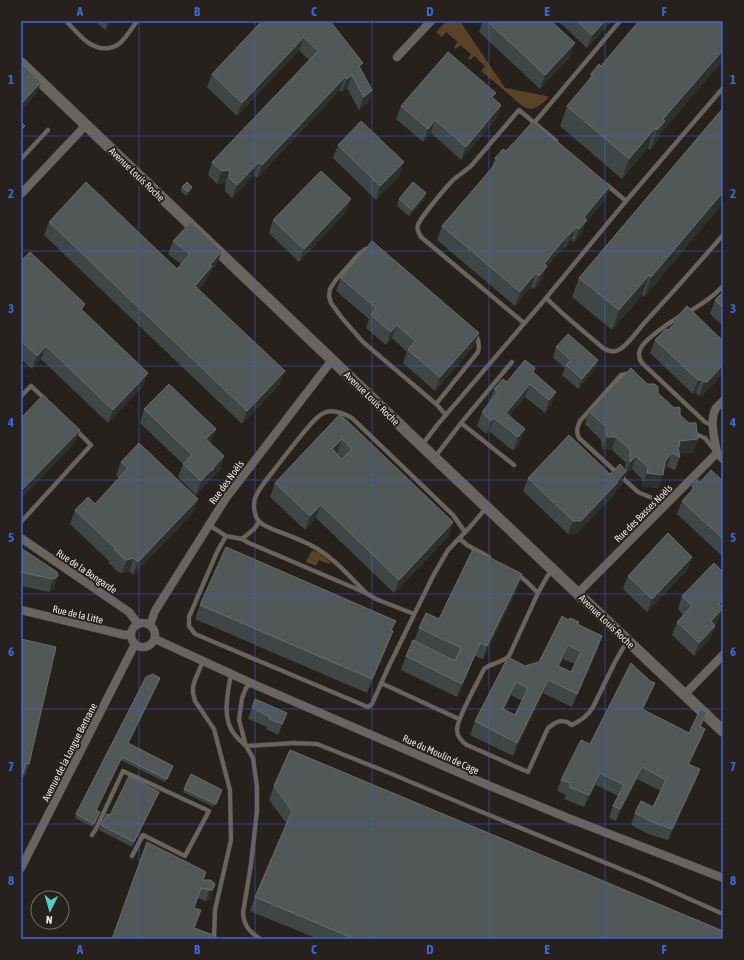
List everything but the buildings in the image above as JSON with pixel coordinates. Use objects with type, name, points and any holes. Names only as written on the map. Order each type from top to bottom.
[{"type":"main road","name":"Avenue Louis Roche","points":[[21,63],[723,731]]},
{"type":"street","points":[[397,57],[431,21]]},
{"type":"street","points":[[21,194],[86,125]]},
{"type":"street","name":"Rue des Noëls","points":[[150,625],[156,611],[232,489],[332,360]]},
{"type":"street","points":[[720,455],[713,420],[716,409],[723,401]]},
{"type":"street","name":"Rue des Basses Noëls","points":[[578,593],[663,507],[720,455]]},
{"type":"street","name":"Rue de la Bongarde","points":[[21,538],[129,612],[138,624]]},
{"type":"street","name":"Rue de la Litte","points":[[21,610],[125,635],[131,634]]},
{"type":"street","points":[[142,622],[150,625],[155,631],[155,639],[146,647],[135,644],[131,634],[133,628],[142,622]]},
{"type":"street","name":"Rue du Moulin de Cage","points":[[155,639],[251,683],[483,783],[723,878]]},
{"type":"street","name":"Avenue de la Longue Bertrane","points":[[21,868],[135,644]]},
{"type":"street","points":[[685,694],[723,655]]},
{"type":"lane","points":[[66,21],[90,44],[97,48],[104,49],[112,48],[118,45],[137,21]]},
{"type":"lane","points":[[535,122],[620,21]]},
{"type":"lane","points":[[421,445],[723,88]]},
{"type":"lane","points":[[524,323],[421,237],[417,228],[418,224],[436,199],[453,180],[471,166],[519,110],[558,142]]},
{"type":"lane","points":[[21,159],[48,130]]},
{"type":"lane","points":[[603,182],[626,201]]},
{"type":"lane","points":[[546,298],[603,348],[609,351],[618,350],[624,346],[668,299],[723,235]]},
{"type":"lane","points":[[373,248],[366,249],[360,254],[335,281],[330,289],[329,296],[331,303],[363,342],[436,404],[446,415]]},
{"type":"lane","points":[[713,426],[705,422],[639,359],[640,350],[649,339],[673,321],[712,297],[723,286]]},
{"type":"lane","points":[[690,311],[695,316]]},
{"type":"lane","points":[[436,404],[478,352],[479,340],[476,334],[470,330]]},
{"type":"lane","points":[[435,457],[461,423],[512,362]]},
{"type":"lane","points":[[632,375],[621,375],[580,421],[577,434],[579,438],[638,492],[652,498],[663,507]]},
{"type":"lane","points":[[21,396],[31,386],[47,402]]},
{"type":"lane","points":[[366,593],[328,556],[315,547],[265,526],[259,522],[255,512],[254,503],[261,487],[296,441],[318,416],[330,411],[336,411],[352,418],[453,514],[465,532]]},
{"type":"lane","points":[[21,522],[90,445],[69,423]]},
{"type":"lane","points":[[461,423],[514,465]]},
{"type":"lane","points":[[688,428],[693,434],[705,438],[720,455]]},
{"type":"lane","points":[[226,536],[217,552],[189,617],[189,626],[195,634],[368,707],[372,704],[432,576],[448,550],[487,506]]},
{"type":"lane","points":[[242,539],[254,529],[259,522]]},
{"type":"lane","points":[[209,525],[226,536],[242,539],[366,593],[376,599],[414,614]]},
{"type":"lane","points":[[459,538],[468,546],[495,561]]},
{"type":"lane","points":[[552,569],[538,593],[508,656],[504,660],[484,669],[457,725],[458,735],[464,743],[528,772],[548,728],[551,725],[560,721],[567,722],[572,725],[590,713],[615,662],[628,641]]},
{"type":"lane","points":[[515,572],[528,582],[538,593]]},
{"type":"lane","points":[[203,661],[195,680],[193,693],[195,700],[214,729],[230,790],[231,840],[215,910],[214,939]]},
{"type":"lane","points":[[231,673],[227,703],[229,725],[234,734],[246,746],[253,758],[257,787],[257,811],[243,919],[249,930],[260,939]]},
{"type":"lane","points":[[246,746],[239,720],[242,698],[246,688],[251,683]]},
{"type":"lane","points":[[381,683],[459,720]]},
{"type":"lane","points":[[246,746],[295,743],[318,744],[645,879],[723,914]]},
{"type":"lane","points":[[92,836],[123,771],[209,811],[185,856],[143,835],[132,856]]},
{"type":"shaded area","points":[[446,21],[460,21],[505,88],[547,96],[548,98],[541,104],[531,109],[522,106],[481,71],[485,66],[474,56],[470,60],[468,59],[471,54],[460,45],[456,49],[454,47],[458,42],[446,32],[442,37],[436,32]]},
{"type":"shaded area","points":[[312,550],[326,558],[330,562],[329,564],[319,560],[316,566],[306,562]]}]
